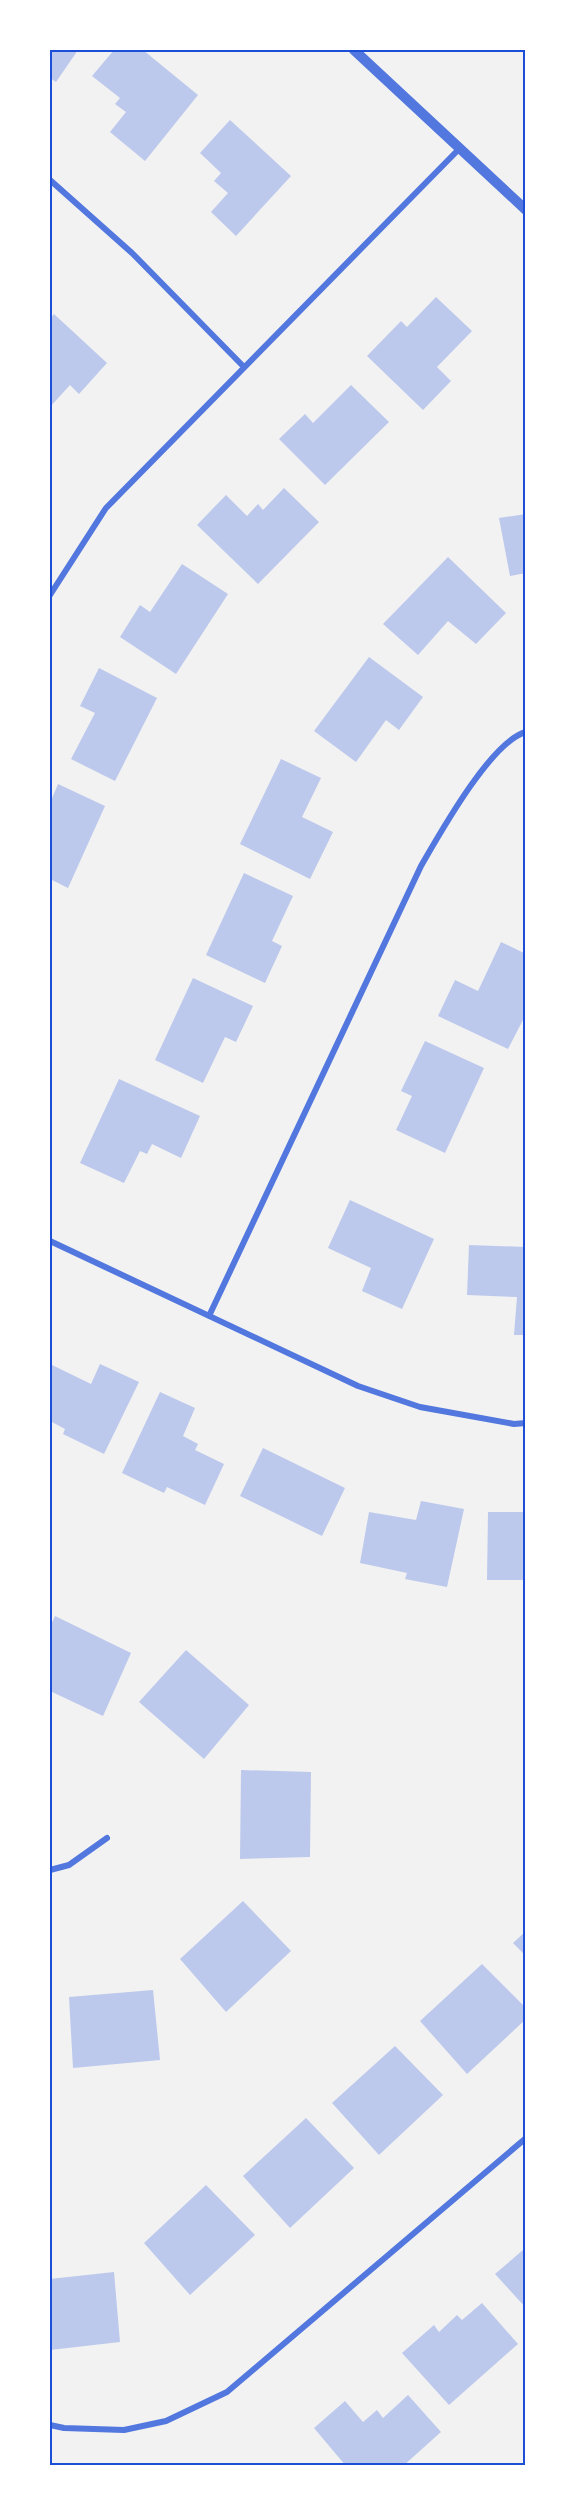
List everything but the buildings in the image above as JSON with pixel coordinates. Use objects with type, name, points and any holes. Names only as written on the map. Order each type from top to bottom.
[{"type":"street","points":[[354,50],[525,210]]},
{"type":"street","points":[[50,595],[106,508],[460,147]]},
{"type":"street","points":[[50,180],[132,253],[243,366]]},
{"type":"street","points":[[209,1316],[421,866],[464,795],[502,749],[525,732]]},
{"type":"street","points":[[50,1241],[358,1386],[410,1404],[514,1424],[525,1423]]},
{"type":"street","points":[[50,1870],[69,1865],[107,1838]]},
{"type":"street","points":[[50,2425],[64,2428],[124,2430],[166,2421],[227,2392],[525,2138]]}]
